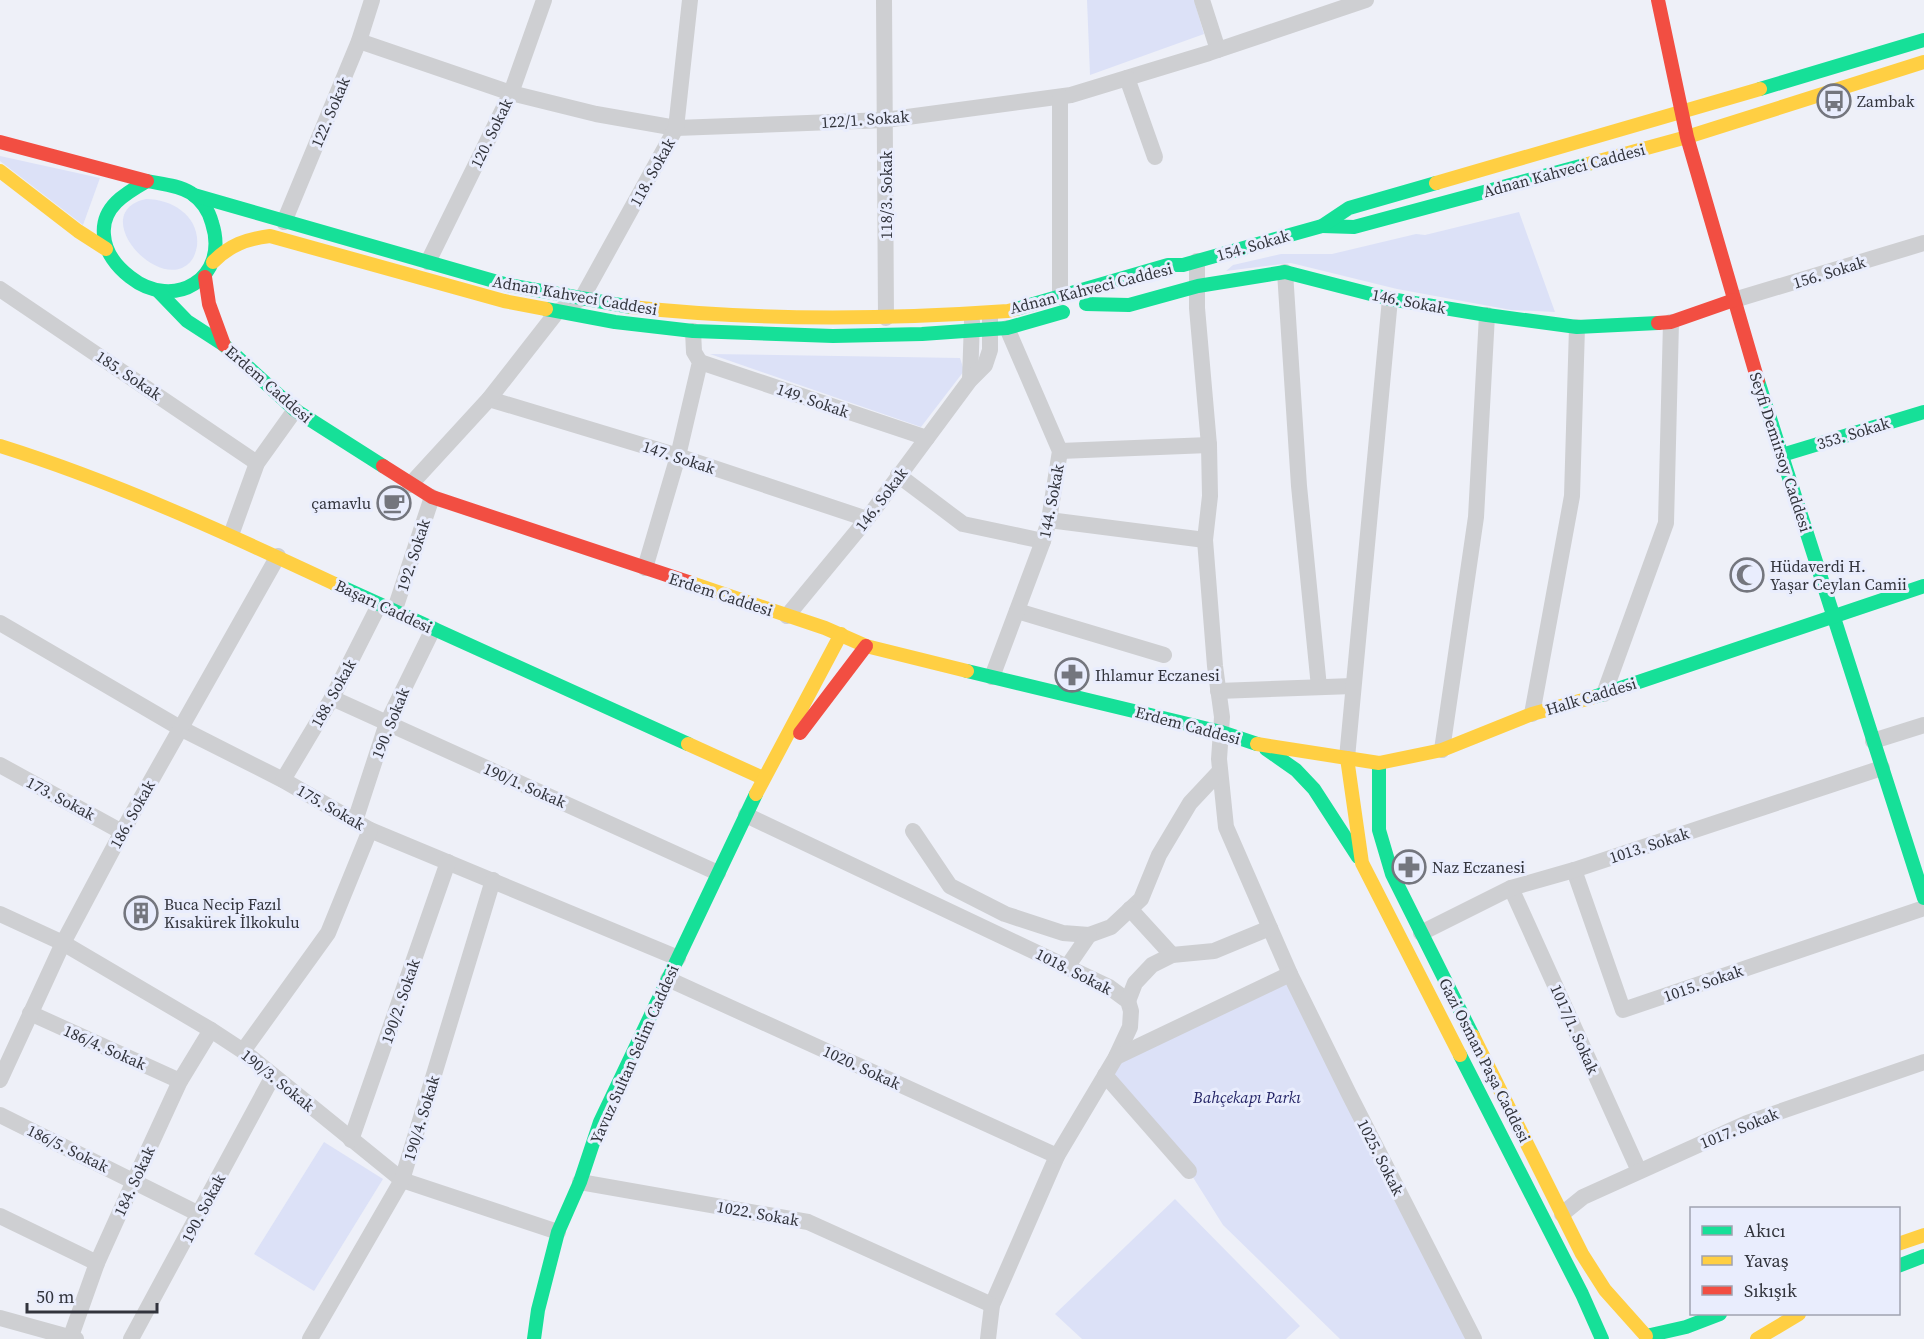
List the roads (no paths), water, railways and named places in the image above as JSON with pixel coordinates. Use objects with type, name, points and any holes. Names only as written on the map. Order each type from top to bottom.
[{"type":"main road","name":"Seyfi Demirsoy Caddesi","points":[[1658,0],[1687,137],[1734,300],[1873,741],[1920,869],[1924,898]]},
{"type":"main road","name":"Adnan Kahveci Caddesi","points":[[1322,226],[1349,208],[1682,113],[1924,40]]},
{"type":"main road","name":"Adnan Kahveci Caddesi","points":[[1322,226],[1354,227],[1687,137],[1924,62]]},
{"type":"main road","points":[[0,142],[147,181],[177,186],[194,195],[207,208],[215,225],[217,243],[213,262],[204,277],[191,286],[175,291],[158,291],[131,278],[115,263],[106,249],[78,231],[0,171]]},
{"type":"main road","points":[[106,249],[103,224],[111,207],[124,194],[147,181]]},
{"type":"main road","name":"Adnan Kahveci Caddesi","points":[[194,195],[508,285],[617,306],[693,314],[833,319],[972,313],[996,322]]},
{"type":"main road","name":"154. Sokak","points":[[1190,263],[1322,226]]},
{"type":"main road","name":"Adnan Kahveci Caddesi","points":[[213,262],[229,247],[248,239],[270,236],[504,301],[557,312],[615,322],[693,331],[833,336],[922,334],[972,330],[996,322],[1086,304],[1170,278],[1190,263]]},
{"type":"main road","name":"Adnan Kahveci Caddesi","points":[[996,322],[1008,311],[1168,265],[1190,263]]},
{"type":"main road","name":"146. Sokak","points":[[1086,304],[1129,305],[1198,286],[1285,272],[1390,298],[1487,315],[1577,327],[1671,322],[1734,300]]},
{"type":"main road","points":[[204,277],[209,304],[224,345]]},
{"type":"main road","name":"Erdem Caddesi","points":[[158,291],[187,321],[224,345],[295,410],[432,497],[841,634],[866,646],[1221,732],[1260,745],[1347,759]]},
{"type":"main road","name":"353. Sokak","points":[[1782,454],[1924,412]]},
{"type":"main road","name":"Başarı Caddesi","points":[[0,446],[54,463],[231,535],[763,778]]},
{"type":"main road","name":"Halk Caddesi","points":[[1347,759],[1379,763],[1442,750],[1532,714],[1604,693],[1924,586]]},
{"type":"main road","name":"Yavuz Sultan Selim Caddesi","points":[[534,1339],[537,1310],[558,1232],[580,1182],[600,1122],[763,778],[841,634]]},
{"type":"main road","name":"Yavuz Sultan Selim Caddesi","points":[[763,778],[866,646]]},
{"type":"main road","points":[[1260,745],[1296,770],[1314,789],[1362,863]]},
{"type":"main road","name":"Gazi Osman Paşa Caddesi","points":[[1347,759],[1362,863],[1582,1294],[1602,1339]]},
{"type":"main road","name":"Gazi Osman Paşa Caddesi","points":[[1379,763],[1379,830],[1392,874],[1582,1254],[1605,1290],[1652,1338]]},
{"type":"main road","points":[[1900,1244],[1924,1235]]},
{"type":"main road","points":[[1900,1266],[1924,1256]]},
{"type":"main road","points":[[1631,1339],[1652,1338],[1717,1315]]},
{"type":"main road","points":[[1757,1339],[1797,1315]]},
{"type":"street","name":"122. Sokak","points":[[284,222],[359,41],[372,0]]},
{"type":"street","name":"120. Sokak","points":[[428,262],[511,93],[544,0]]},
{"type":"street","name":"118. Sokak","points":[[582,298],[676,128],[690,0]]},
{"type":"street","name":"118/3. Sokak","points":[[884,0],[886,318]]},
{"type":"street","points":[[1202,0],[1218,50]]},
{"type":"street","name":"122/1. Sokak","points":[[359,41],[511,93],[596,114],[676,128],[885,120],[1060,97],[1218,50],[1366,0]]},
{"type":"street","points":[[1127,78],[1155,158]]},
{"type":"street","points":[[1060,97],[1060,297]]},
{"type":"street","name":"156. Sokak","points":[[1734,300],[1924,243]]},
{"type":"street","name":"1025. Sokak","points":[[1190,263],[1198,286],[1197,308],[1209,445],[1210,496],[1205,540],[1221,717],[1220,771],[1226,827],[1290,974],[1353,1103],[1474,1339]]},
{"type":"street","points":[[1285,272],[1299,486],[1319,687]]},
{"type":"street","name":"185. Sokak","points":[[0,289],[257,463]]},
{"type":"street","points":[[410,485],[489,399],[557,312],[582,298]]},
{"type":"street","points":[[1347,759],[1390,298]]},
{"type":"street","points":[[970,380],[972,313]]},
{"type":"street","points":[[1442,750],[1476,517],[1487,315]]},
{"type":"street","name":"146. Sokak","points":[[787,616],[867,519],[970,380],[986,365],[996,322]]},
{"type":"street","name":"144. Sokak","points":[[992,677],[1043,541],[1049,520],[1060,451],[996,322]]},
{"type":"street","points":[[1604,693],[1666,523],[1671,322]]},
{"type":"street","points":[[1532,714],[1572,496],[1577,327]]},
{"type":"street","points":[[645,568],[678,456],[700,362],[694,352],[693,331]]},
{"type":"street","name":"149. Sokak","points":[[700,362],[927,438]]},
{"type":"street","name":"147. Sokak","points":[[489,399],[678,456],[867,519]]},
{"type":"street","points":[[231,535],[257,463],[295,410]]},
{"type":"street","points":[[1060,451],[1209,445]]},
{"type":"street","points":[[898,475],[963,524],[1043,541]]},
{"type":"street","name":"192. Sokak","points":[[387,608],[432,497]]},
{"type":"street","points":[[1049,520],[1205,540]]},
{"type":"street","name":"186. Sokak","points":[[0,1080],[6,1052],[30,1013],[63,943],[122,831],[278,556]]},
{"type":"street","name":"188. Sokak","points":[[283,780],[387,608]]},
{"type":"street","points":[[1017,611],[1164,655]]},
{"type":"street","name":"175. Sokak","points":[[0,622],[180,728],[283,780],[370,830],[678,958]]},
{"type":"street","name":"190. Sokak","points":[[355,821],[387,723],[433,629]]},
{"type":"street","points":[[1218,691],[1353,686]]},
{"type":"street","name":"190/1. Sokak","points":[[332,698],[718,873]]},
{"type":"street","points":[[1873,741],[1924,725]]},
{"type":"street","name":"173. Sokak","points":[[0,765],[122,831]]},
{"type":"street","name":"1013. Sokak","points":[[1421,933],[1511,888],[1574,870],[1882,768]]},
{"type":"street","points":[[913,831],[950,886],[1005,914],[1063,933],[1089,935],[1111,927],[1141,899],[1159,855],[1190,803],[1220,771]]},
{"type":"street","name":"1018. Sokak","points":[[746,814],[1109,987],[1128,1001],[1131,1011],[1130,1026],[1116,1057],[1057,1156],[992,1305],[988,1339]]},
{"type":"street","points":[[243,1052],[327,933],[370,830]]},
{"type":"street","name":"190/2. Sokak","points":[[351,1140],[448,862]]},
{"type":"street","name":"1015. Sokak","points":[[1574,870],[1623,1010],[1924,908]]},
{"type":"street","name":"190/4. Sokak","points":[[310,1339],[402,1180],[493,880]]},
{"type":"street","name":"1017/1. Sokak","points":[[1511,888],[1639,1171]]},
{"type":"street","points":[[1130,909],[1172,955]]},
{"type":"street","name":"190/3. Sokak","points":[[0,914],[63,943],[211,1030],[243,1052],[402,1180],[558,1232]]},
{"type":"street","points":[[1128,1001],[1135,983],[1152,965],[1172,955],[1214,951],[1270,928]]},
{"type":"street","points":[[1067,967],[1089,935]]},
{"type":"street","points":[[1116,1057],[1290,974]]},
{"type":"street","name":"1020. Sokak","points":[[668,979],[1057,1156]]},
{"type":"street","name":"186/4. Sokak","points":[[30,1013],[180,1081]]},
{"type":"street","name":"184. Sokak","points":[[72,1338],[97,1263],[134,1181],[180,1081],[211,1030]]},
{"type":"street","name":"1017. Sokak","points":[[1562,1215],[1583,1197],[1747,1123],[1924,1062]]},
{"type":"street","points":[[1105,1075],[1189,1171]]},
{"type":"street","name":"190. Sokak","points":[[131,1339],[273,1076]]},
{"type":"street","name":"186/5. Sokak","points":[[0,1115],[200,1214]]},
{"type":"street","name":"1022. Sokak","points":[[580,1182],[808,1221],[992,1305]]},
{"type":"street","points":[[0,1216],[97,1263]]},
{"type":"street","points":[[0,1318],[72,1338]]},
{"type":"place","name":"Zambak","points":[[1834,101]]},
{"type":"place","name":"çamavlu","points":[[394,503]]},
{"type":"place","name":"Hüdaverdi H. Yaşar Ceylan Camii","points":[[1747,575]]},
{"type":"place","name":"Ihlamur Eczanesi","points":[[1072,675]]},
{"type":"place","name":"Naz Eczanesi","points":[[1409,867]]},
{"type":"place","name":"Buca Necip Fazıl Kısakürek İlkokulu","points":[[141,913]]},
{"type":"park label","name":"Bahçekapı Parkı","points":[[1247,1097]]}]
